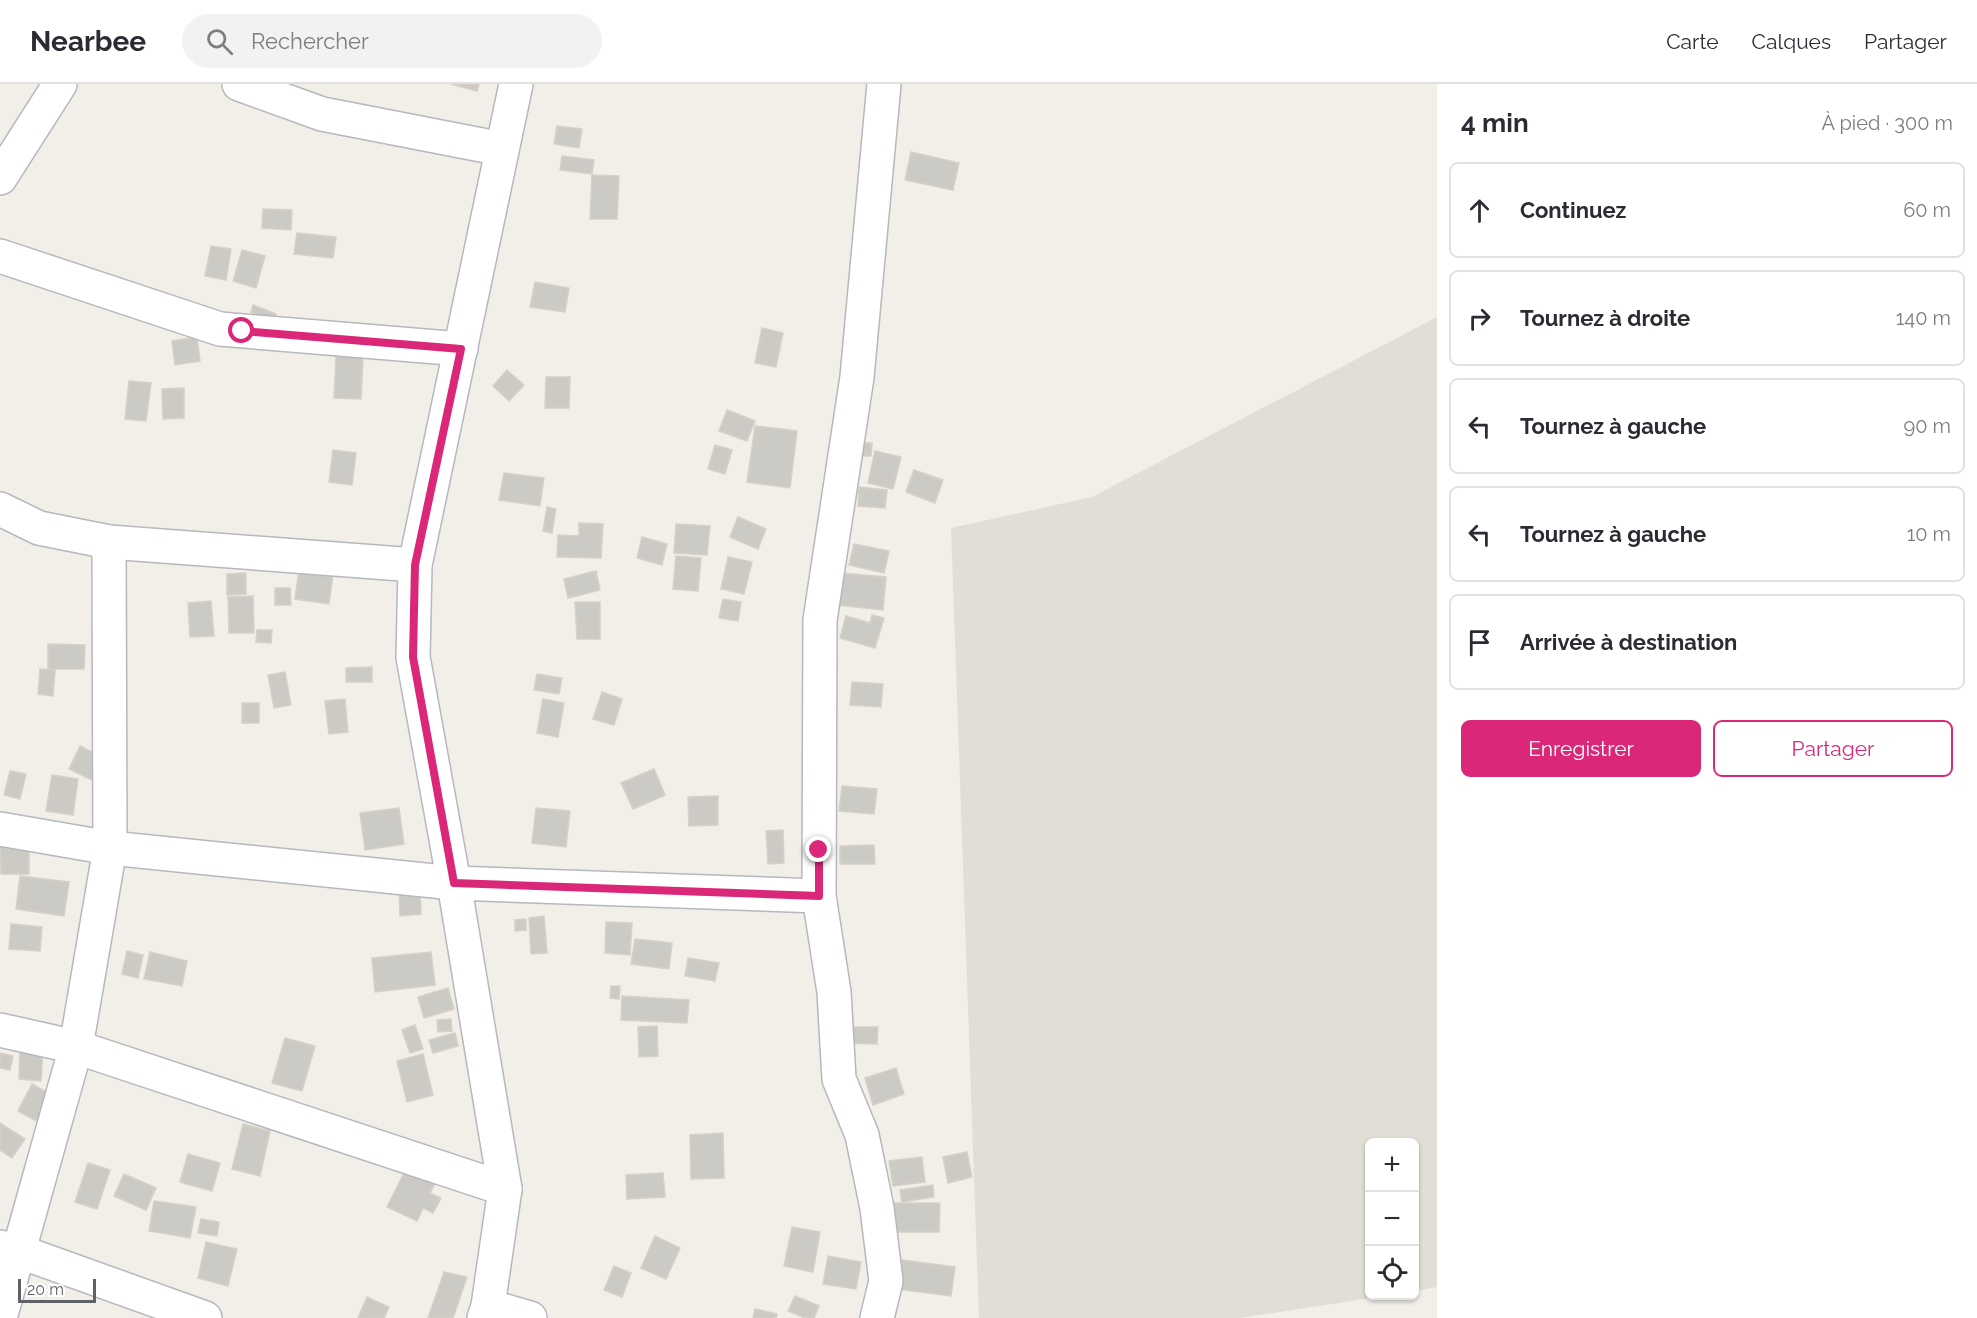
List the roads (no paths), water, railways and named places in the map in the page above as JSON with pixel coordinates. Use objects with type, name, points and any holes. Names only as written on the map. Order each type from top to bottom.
[{"type":"street","points":[[0,178],[60,84]]},
{"type":"street","points":[[239,84],[322,114],[502,149]]},
{"type":"street","points":[[516,84],[415,565],[413,657],[454,883],[505,1189],[486,1312],[530,1318]]},
{"type":"street","points":[[878,1318],[886,1281],[877,1208],[862,1135],[838,1079],[834,992],[819,896],[820,620],[857,377],[884,84]]},
{"type":"street","points":[[0,256],[220,329],[461,349]]},
{"type":"street","points":[[0,509],[39,528],[109,542],[415,565]]},
{"type":"street","points":[[0,1318],[9,1249],[76,1047],[110,848],[109,542]]},
{"type":"street","points":[[0,829],[110,848],[454,883],[819,896]]},
{"type":"street","points":[[0,1030],[76,1047],[505,1189]]},
{"type":"street","points":[[9,1249],[205,1318]]}]
